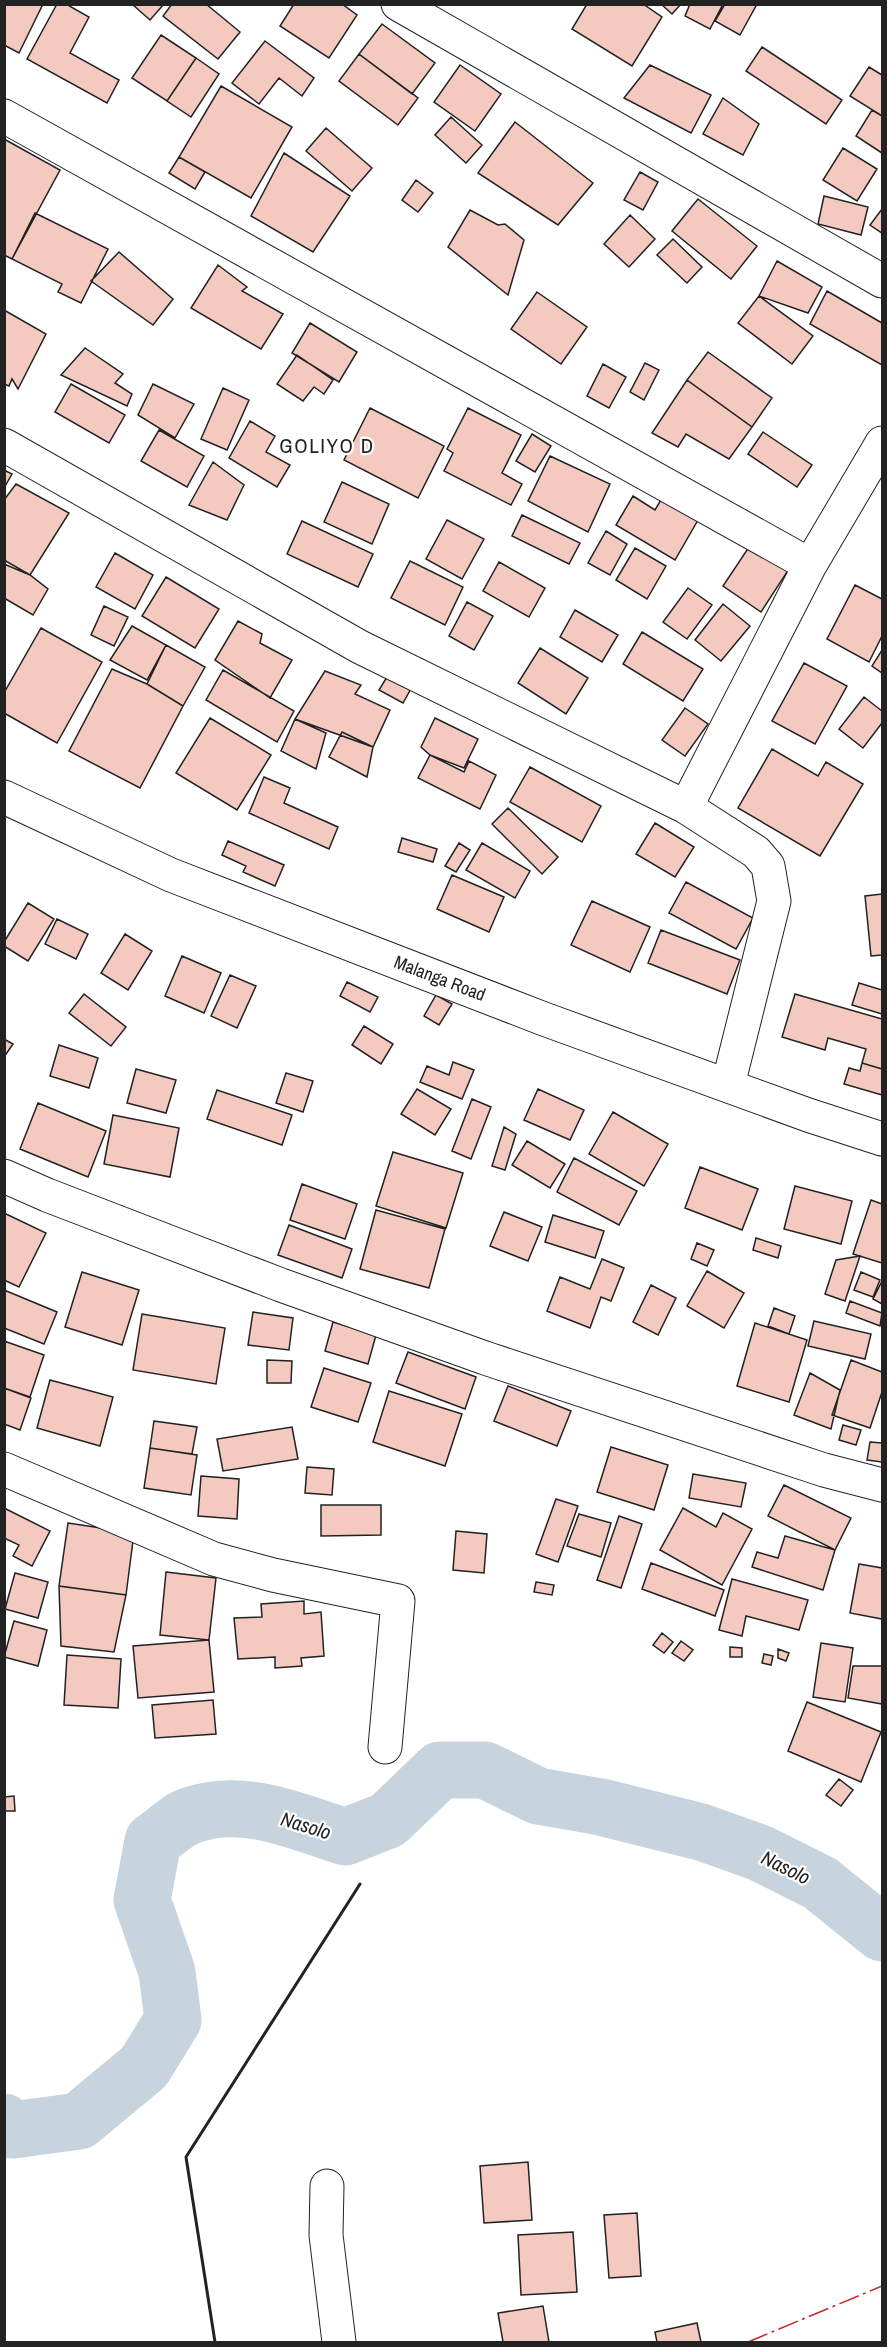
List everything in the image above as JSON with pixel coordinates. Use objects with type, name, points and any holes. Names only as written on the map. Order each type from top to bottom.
[{"type":"street","points":[[398,4],[882,281]]},
{"type":"street","points":[[4,116],[810,565]]},
{"type":"street","points":[[686,807],[810,565],[882,443]]},
{"type":"street","points":[[4,445],[360,647],[686,807],[756,852],[768,866],[774,901],[728,1084]]},
{"type":"street","name":"Malanga Road","points":[[4,797],[171,874],[544,1019],[808,1115],[882,1139]]},
{"type":"street","points":[[4,1176],[47,1195],[270,1281],[485,1358],[813,1466],[882,1485]]},
{"type":"street","points":[[4,1469],[214,1559],[273,1575],[398,1601],[384,1747]]},
{"type":"street","points":[[327,2186],[326,2235],[339,2343]]},
{"type":"building","points":[[4,4],[43,4],[19,53],[4,45]]},
{"type":"building","points":[[57,4],[66,4],[89,17],[70,53],[119,80],[107,103],[27,59]]},
{"type":"building","points":[[132,4],[164,4],[150,20]]},
{"type":"building","points":[[172,4],[206,4],[240,32],[218,59],[163,16]]},
{"type":"building","points":[[294,4],[342,4],[357,15],[329,58],[280,26]]},
{"type":"building","points":[[587,4],[643,4],[662,17],[632,66],[572,29]]},
{"type":"building","points":[[661,4],[681,4],[672,14]]},
{"type":"building","points":[[690,4],[723,4],[710,29],[685,16]]},
{"type":"building","points":[[725,4],[757,4],[740,35],[715,21]]},
{"type":"building","points":[[382,24],[435,63],[412,94],[359,54]]},
{"type":"building","points":[[161,35],[196,58],[167,101],[132,78]]},
{"type":"building","points":[[265,41],[314,78],[302,96],[279,78],[259,104],[232,83]]},
{"type":"building","points":[[762,47],[842,100],[826,124],[746,71]]},
{"type":"building","points":[[359,54],[418,98],[398,125],[339,81]]},
{"type":"building","points":[[196,58],[219,74],[191,117],[167,101]]},
{"type":"building","points":[[460,65],[501,94],[475,131],[434,102]]},
{"type":"building","points":[[650,65],[711,95],[691,133],[624,98]]},
{"type":"building","points":[[869,67],[882,75],[882,116],[850,96]]},
{"type":"building","points":[[221,86],[292,127],[251,198],[179,157]]},
{"type":"building","points":[[723,98],[759,124],[743,155],[703,134]]},
{"type":"building","points":[[872,110],[882,116],[882,153],[856,136]]},
{"type":"building","points":[[451,117],[482,145],[466,163],[435,135]]},
{"type":"building","points":[[515,122],[593,183],[558,225],[478,173]]},
{"type":"building","points":[[326,128],[372,168],[352,191],[306,151]]},
{"type":"building","points":[[4,139],[60,170],[12,259],[4,255]]},
{"type":"building","points":[[843,148],[877,169],[857,201],[823,180]]},
{"type":"building","points":[[284,153],[350,196],[313,252],[251,216]]},
{"type":"building","points":[[179,157],[205,172],[195,189],[169,173]]},
{"type":"building","points":[[640,172],[658,182],[643,210],[624,200]]},
{"type":"building","points":[[416,180],[433,193],[418,212],[402,200]]},
{"type":"building","points":[[824,196],[868,207],[861,235],[818,224]]},
{"type":"building","points":[[698,199],[757,246],[731,279],[672,231]]},
{"type":"building","points":[[882,209],[882,233],[870,225]]},
{"type":"building","points":[[470,210],[498,225],[505,224],[524,240],[508,295],[448,247]]},
{"type":"building","points":[[35,213],[108,249],[81,303],[58,292],[62,284],[12,259]]},
{"type":"building","points":[[630,215],[655,239],[629,267],[604,244]]},
{"type":"building","points":[[673,239],[702,267],[687,283],[657,255]]},
{"type":"building","points":[[119,252],[173,299],[153,325],[91,281]]},
{"type":"building","points":[[777,261],[822,287],[808,313],[759,296]]},
{"type":"building","points":[[218,265],[247,287],[242,291],[283,314],[261,349],[191,308]]},
{"type":"building","points":[[827,291],[882,323],[882,365],[810,324]]},
{"type":"building","points":[[537,292],[587,327],[561,364],[511,329]]},
{"type":"building","points":[[759,296],[813,336],[792,364],[738,323]]},
{"type":"building","points":[[4,310],[46,334],[18,389],[12,379],[9,386],[4,384]]},
{"type":"building","points":[[310,323],[357,352],[339,382],[292,353]]},
{"type":"building","points":[[85,348],[123,374],[115,383],[132,394],[127,406],[61,375]]},
{"type":"building","points":[[708,352],[772,398],[752,427],[687,380]]},
{"type":"building","points":[[297,355],[333,380],[324,394],[314,387],[303,401],[277,384]]},
{"type":"building","points":[[645,363],[659,370],[644,400],[630,392]]},
{"type":"building","points":[[603,364],[626,377],[609,408],[587,396]]},
{"type":"building","points":[[687,380],[752,427],[729,459],[686,434],[678,447],[652,433]]},
{"type":"building","points":[[71,384],[125,415],[109,443],[55,412]]},
{"type":"building","points":[[153,384],[194,404],[175,438],[138,415]]},
{"type":"building","points":[[223,388],[249,400],[227,450],[201,439]]},
{"type":"building","points":[[370,408],[444,446],[418,498],[344,460]]},
{"type":"building","points":[[468,408],[521,435],[502,473],[522,484],[511,505],[444,471],[453,453],[447,449]]},
{"type":"building","points":[[250,421],[275,436],[266,452],[290,465],[277,487],[229,458]]},
{"type":"building","points":[[159,430],[204,456],[187,487],[141,461]]},
{"type":"building","points":[[763,432],[812,465],[797,487],[748,454]]},
{"type":"building","points":[[532,434],[551,446],[535,472],[516,461]]},
{"type":"building","points":[[550,456],[610,484],[588,532],[528,501]]},
{"type":"building","points":[[213,462],[244,485],[227,520],[189,505]]},
{"type":"building","points":[[4,470],[12,474],[4,488]]},
{"type":"building","points":[[342,482],[389,504],[372,544],[324,522]]},
{"type":"building","points":[[16,484],[69,513],[30,575],[4,560],[4,500]]},
{"type":"building","points":[[633,496],[655,510],[662,498],[698,520],[675,560],[616,525]]},
{"type":"building","points":[[522,515],[580,543],[569,564],[512,536]]},
{"type":"building","points":[[447,520],[484,539],[462,579],[426,559]]},
{"type":"building","points":[[302,521],[373,554],[358,587],[287,554]]},
{"type":"building","points":[[606,531],[627,544],[610,575],[588,563]]},
{"type":"building","points":[[751,544],[789,569],[761,612],[723,586]]},
{"type":"building","points":[[635,548],[666,566],[647,599],[616,580]]},
{"type":"building","points":[[115,553],[153,575],[135,609],[96,587]]},
{"type":"building","points":[[410,561],[463,587],[445,625],[391,598]]},
{"type":"building","points":[[499,562],[545,588],[529,617],[483,591]]},
{"type":"building","points":[[4,564],[30,575],[48,589],[33,615],[4,598]]},
{"type":"building","points":[[166,577],[219,609],[195,648],[142,616]]},
{"type":"building","points":[[855,585],[882,599],[882,636],[869,662],[827,639]]},
{"type":"building","points":[[688,588],[712,605],[687,639],[663,622]]},
{"type":"building","points":[[467,602],[493,616],[474,650],[449,636]]},
{"type":"building","points":[[723,604],[750,626],[721,661],[695,640]]},
{"type":"building","points":[[104,606],[128,617],[114,646],[91,635]]},
{"type":"building","points":[[575,610],[618,635],[602,662],[560,637]]},
{"type":"building","points":[[238,621],[262,634],[260,643],[292,660],[270,698],[215,660]]},
{"type":"building","points":[[132,626],[166,645],[147,680],[110,660]]},
{"type":"building","points":[[41,628],[102,662],[57,743],[4,713],[4,693]]},
{"type":"building","points":[[642,632],[703,669],[683,701],[623,664]]},
{"type":"building","points":[[166,645],[205,667],[183,706],[147,684]]},
{"type":"building","points":[[540,648],[588,678],[566,714],[518,683]]},
{"type":"building","points":[[882,650],[882,673],[872,666]]},
{"type":"building","points":[[804,663],[847,686],[815,744],[772,721]]},
{"type":"building","points":[[112,669],[147,684],[183,706],[140,788],[69,751]]},
{"type":"building","points":[[223,670],[294,711],[277,742],[206,700]]},
{"type":"building","points":[[325,671],[361,685],[355,694],[390,710],[373,747],[295,719]]},
{"type":"building","points":[[390,672],[413,685],[403,703],[379,690]]},
{"type":"building","points":[[864,697],[882,711],[882,723],[863,748],[839,729]]},
{"type":"building","points":[[685,708],[708,724],[685,756],[662,740]]},
{"type":"building","points":[[210,718],[271,755],[237,810],[176,773]]},
{"type":"building","points":[[435,718],[478,739],[464,768],[430,755],[421,747]]},
{"type":"building","points":[[295,719],[326,733],[316,769],[281,751]]},
{"type":"building","points":[[342,732],[373,747],[367,777],[329,757]]},
{"type":"building","points":[[772,749],[818,776],[826,762],[863,784],[820,856],[738,808]]},
{"type":"building","points":[[430,755],[464,772],[469,761],[496,775],[480,809],[418,778]]},
{"type":"building","points":[[530,767],[601,806],[582,842],[510,802]]},
{"type":"building","points":[[264,777],[290,788],[284,803],[338,827],[329,849],[249,813]]},
{"type":"building","points":[[508,808],[558,857],[542,874],[492,824]]},
{"type":"building","points":[[655,823],[694,847],[675,877],[636,854]]},
{"type":"building","points":[[402,838],[437,849],[433,862],[398,852]]},
{"type":"building","points":[[228,841],[284,865],[275,886],[243,872],[246,866],[222,855]]},
{"type":"building","points":[[459,843],[470,850],[456,872],[445,866]]},
{"type":"building","points":[[482,843],[530,871],[515,898],[466,870]]},
{"type":"building","points":[[452,875],[504,897],[489,932],[437,909]]},
{"type":"building","points":[[686,882],[753,918],[736,949],[669,913]]},
{"type":"building","points":[[882,894],[882,955],[871,956],[865,896]]},
{"type":"building","points":[[592,901],[650,927],[630,972],[571,945]]},
{"type":"building","points":[[28,903],[54,919],[28,961],[4,946],[4,942]]},
{"type":"building","points":[[57,919],[88,934],[76,959],[45,944]]},
{"type":"building","points":[[661,930],[740,960],[727,994],[648,963]]},
{"type":"building","points":[[125,934],[152,951],[128,990],[101,973]]},
{"type":"building","points":[[182,956],[221,973],[204,1013],[165,996]]},
{"type":"building","points":[[230,975],[256,986],[237,1028],[211,1016]]},
{"type":"building","points":[[347,982],[378,997],[370,1012],[340,996]]},
{"type":"building","points":[[859,983],[882,990],[882,1014],[852,1005]]},
{"type":"building","points":[[84,994],[126,1027],[111,1046],[69,1013]]},
{"type":"building","points":[[795,994],[882,1019],[882,1069],[862,1063],[866,1049],[828,1038],[825,1050],[782,1037]]},
{"type":"building","points":[[436,995],[452,1004],[439,1025],[424,1016]]},
{"type":"building","points":[[364,1026],[393,1044],[381,1064],[352,1045]]},
{"type":"building","points":[[4,1039],[13,1044],[4,1057]]},
{"type":"building","points":[[59,1045],[98,1058],[89,1088],[50,1076]]},
{"type":"building","points":[[453,1062],[474,1070],[462,1099],[420,1082],[427,1066],[449,1075]]},
{"type":"building","points":[[862,1063],[882,1069],[882,1095],[844,1084],[849,1068],[860,1071]]},
{"type":"building","points":[[136,1069],[176,1080],[166,1113],[127,1103]]},
{"type":"building","points":[[286,1073],[313,1081],[303,1112],[276,1103]]},
{"type":"building","points":[[417,1089],[451,1109],[435,1135],[401,1114]]},
{"type":"building","points":[[538,1089],[584,1110],[570,1140],[524,1120]]},
{"type":"building","points":[[217,1090],[292,1115],[282,1145],[207,1119]]},
{"type":"building","points":[[472,1099],[491,1107],[471,1159],[452,1151]]},
{"type":"building","points":[[38,1103],[106,1131],[88,1177],[20,1149]]},
{"type":"building","points":[[613,1112],[668,1144],[644,1186],[589,1154]]},
{"type":"building","points":[[113,1115],[179,1128],[170,1177],[104,1164]]},
{"type":"building","points":[[504,1127],[516,1134],[505,1170],[492,1166]]},
{"type":"building","points":[[527,1141],[565,1164],[550,1188],[512,1165]]},
{"type":"building","points":[[393,1152],[463,1173],[446,1228],[376,1206]]},
{"type":"building","points":[[574,1158],[637,1191],[619,1225],[557,1192]]},
{"type":"building","points":[[700,1167],[758,1189],[742,1230],[685,1208]]},
{"type":"building","points":[[302,1184],[357,1204],[345,1239],[290,1220]]},
{"type":"building","points":[[795,1186],[852,1201],[841,1244],[784,1229]]},
{"type":"building","points":[[871,1200],[882,1204],[882,1263],[853,1254]]},
{"type":"building","points":[[376,1210],[445,1229],[429,1288],[360,1269]]},
{"type":"building","points":[[504,1212],[542,1227],[528,1261],[490,1246]]},
{"type":"building","points":[[4,1213],[46,1233],[19,1287],[4,1280]]},
{"type":"building","points":[[553,1215],[604,1231],[595,1258],[545,1242]]},
{"type":"building","points":[[289,1225],[352,1249],[342,1278],[278,1255]]},
{"type":"building","points":[[756,1238],[781,1246],[778,1258],[753,1250]]},
{"type":"building","points":[[697,1243],[714,1250],[707,1266],[691,1259]]},
{"type":"building","points":[[860,1256],[845,1301],[825,1294],[836,1260]]},
{"type":"building","points":[[602,1259],[624,1268],[611,1301],[601,1297],[590,1328],[547,1311],[560,1277],[590,1289]]},
{"type":"building","points":[[707,1271],[744,1293],[724,1328],[687,1306]]},
{"type":"building","points":[[82,1272],[139,1290],[122,1345],[65,1327]]},
{"type":"building","points":[[861,1272],[880,1280],[873,1297],[854,1290]]},
{"type":"building","points":[[882,1281],[882,1304],[873,1299]]},
{"type":"building","points":[[651,1285],[676,1298],[658,1335],[633,1322]]},
{"type":"building","points":[[4,1290],[57,1312],[44,1344],[4,1328]]},
{"type":"building","points":[[850,1301],[882,1313],[880,1326],[846,1313]]},
{"type":"building","points":[[774,1308],[795,1316],[789,1334],[768,1326]]},
{"type":"building","points":[[253,1312],[293,1318],[289,1350],[248,1345]]},
{"type":"building","points":[[142,1314],[225,1328],[216,1384],[133,1370]]},
{"type":"building","points":[[814,1321],[871,1334],[865,1359],[808,1346]]},
{"type":"building","points":[[333,1322],[376,1335],[368,1364],[325,1351]]},
{"type":"building","points":[[755,1323],[807,1340],[789,1402],[737,1386]]},
{"type":"building","points":[[4,1341],[44,1355],[30,1397],[4,1388]]},
{"type":"building","points":[[408,1352],[476,1377],[465,1409],[396,1383]]},
{"type":"building","points":[[267,1360],[292,1361],[291,1383],[267,1383]]},
{"type":"building","points":[[851,1360],[882,1372],[882,1392],[870,1428],[832,1415]]},
{"type":"building","points":[[324,1368],[371,1383],[358,1422],[311,1407]]},
{"type":"building","points":[[810,1373],[840,1390],[831,1429],[794,1415]]},
{"type":"building","points":[[50,1380],[113,1397],[100,1446],[37,1428]]},
{"type":"building","points":[[508,1386],[571,1411],[557,1446],[494,1421]]},
{"type":"building","points":[[4,1388],[31,1398],[20,1430],[4,1424]]},
{"type":"building","points":[[389,1391],[462,1414],[445,1466],[373,1442]]},
{"type":"building","points":[[154,1421],[197,1427],[192,1454],[150,1448]]},
{"type":"building","points":[[843,1425],[861,1430],[856,1445],[839,1440]]},
{"type":"building","points":[[292,1427],[298,1459],[223,1471],[217,1439]]},
{"type":"building","points":[[870,1442],[882,1443],[882,1462],[867,1460]]},
{"type":"building","points":[[611,1447],[668,1465],[654,1510],[597,1492]]},
{"type":"building","points":[[150,1448],[197,1455],[191,1495],[144,1488]]},
{"type":"building","points":[[307,1467],[334,1469],[332,1495],[305,1493]]},
{"type":"building","points":[[693,1474],[746,1483],[741,1507],[689,1498]]},
{"type":"building","points":[[201,1476],[239,1479],[237,1519],[198,1516]]},
{"type":"building","points":[[784,1485],[851,1518],[835,1550],[768,1516]]},
{"type":"building","points":[[556,1499],[578,1506],[558,1562],[536,1554]]},
{"type":"building","points":[[321,1505],[381,1505],[381,1535],[321,1536]]},
{"type":"building","points":[[4,1508],[50,1531],[32,1566],[13,1556],[19,1545],[4,1538]]},
{"type":"building","points":[[683,1508],[716,1527],[723,1513],[752,1529],[722,1585],[660,1550]]},
{"type":"building","points":[[579,1514],[611,1523],[601,1557],[567,1546]]},
{"type":"building","points":[[619,1516],[642,1524],[621,1588],[597,1580]]},
{"type":"building","points":[[68,1523],[134,1533],[126,1595],[59,1586]]},
{"type":"building","points":[[456,1531],[487,1534],[484,1573],[453,1570]]},
{"type":"building","points":[[785,1536],[835,1550],[823,1590],[752,1567],[757,1552],[778,1558]]},
{"type":"building","points":[[651,1563],[724,1590],[715,1616],[642,1589]]},
{"type":"building","points":[[859,1564],[882,1568],[882,1619],[850,1613]]},
{"type":"building","points":[[166,1572],[216,1578],[209,1640],[160,1635]]},
{"type":"building","points":[[15,1573],[48,1582],[38,1618],[5,1609]]},
{"type":"building","points":[[732,1579],[808,1600],[799,1630],[746,1616],[742,1636],[719,1630]]},
{"type":"building","points":[[536,1582],[554,1585],[552,1595],[534,1592]]},
{"type":"building","points":[[59,1586],[126,1595],[114,1652],[61,1646]]},
{"type":"building","points":[[304,1601],[304,1614],[321,1612],[324,1656],[301,1658],[302,1666],[275,1668],[275,1657],[238,1659],[234,1618],[262,1617],[261,1604]]},
{"type":"building","points":[[14,1621],[47,1630],[38,1666],[4,1657]]},
{"type":"building","points":[[662,1633],[673,1642],[664,1653],[653,1645]]},
{"type":"building","points":[[209,1640],[214,1692],[138,1698],[133,1646]]},
{"type":"building","points":[[681,1641],[693,1650],[684,1661],[672,1653]]},
{"type":"building","points":[[821,1643],[853,1648],[845,1702],[813,1697]]},
{"type":"building","points":[[730,1647],[742,1648],[742,1657],[730,1657]]},
{"type":"building","points":[[778,1649],[789,1653],[786,1661],[778,1658]]},
{"type":"building","points":[[764,1654],[773,1656],[771,1665],[762,1663]]},
{"type":"building","points":[[67,1655],[121,1659],[118,1708],[64,1705]]},
{"type":"building","points":[[853,1666],[882,1666],[882,1704],[848,1698]]},
{"type":"building","points":[[213,1700],[216,1734],[155,1738],[152,1705]]},
{"type":"building","points":[[807,1702],[881,1732],[861,1782],[788,1751]]},
{"type":"building","points":[[839,1779],[853,1790],[841,1806],[826,1795]]},
{"type":"building","points":[[14,1796],[15,1811],[4,1811],[4,1797]]},
{"type":"building","points":[[528,2162],[532,2220],[484,2223],[480,2166]]},
{"type":"building","points":[[637,2213],[641,2276],[609,2278],[604,2215]]},
{"type":"building","points":[[573,2232],[577,2292],[521,2295],[518,2235]]},
{"type":"building","points":[[543,2306],[549,2342],[503,2342],[498,2313]]},
{"type":"building","points":[[697,2323],[701,2342],[657,2342],[655,2332]]},
{"type":"waterway","name":"Nasolo","points":[[4,2122],[13,2130],[79,2121],[144,2067],[173,2020],[167,1972],[142,1900],[153,1841],[182,1820],[211,1810],[231,1809],[269,1813],[345,1837],[388,1820],[440,1770],[485,1770],[538,1796],[601,1807],[701,1832],[760,1853],[820,1883],[882,1933]]},
{"type":"wall","points":[[215,2342],[186,2157],[360,1884]]},
{"type":"power","points":[[748,2342],[882,2286]]},
{"type":"district","name":"GOLIYO D","points":[[327,445]]}]
